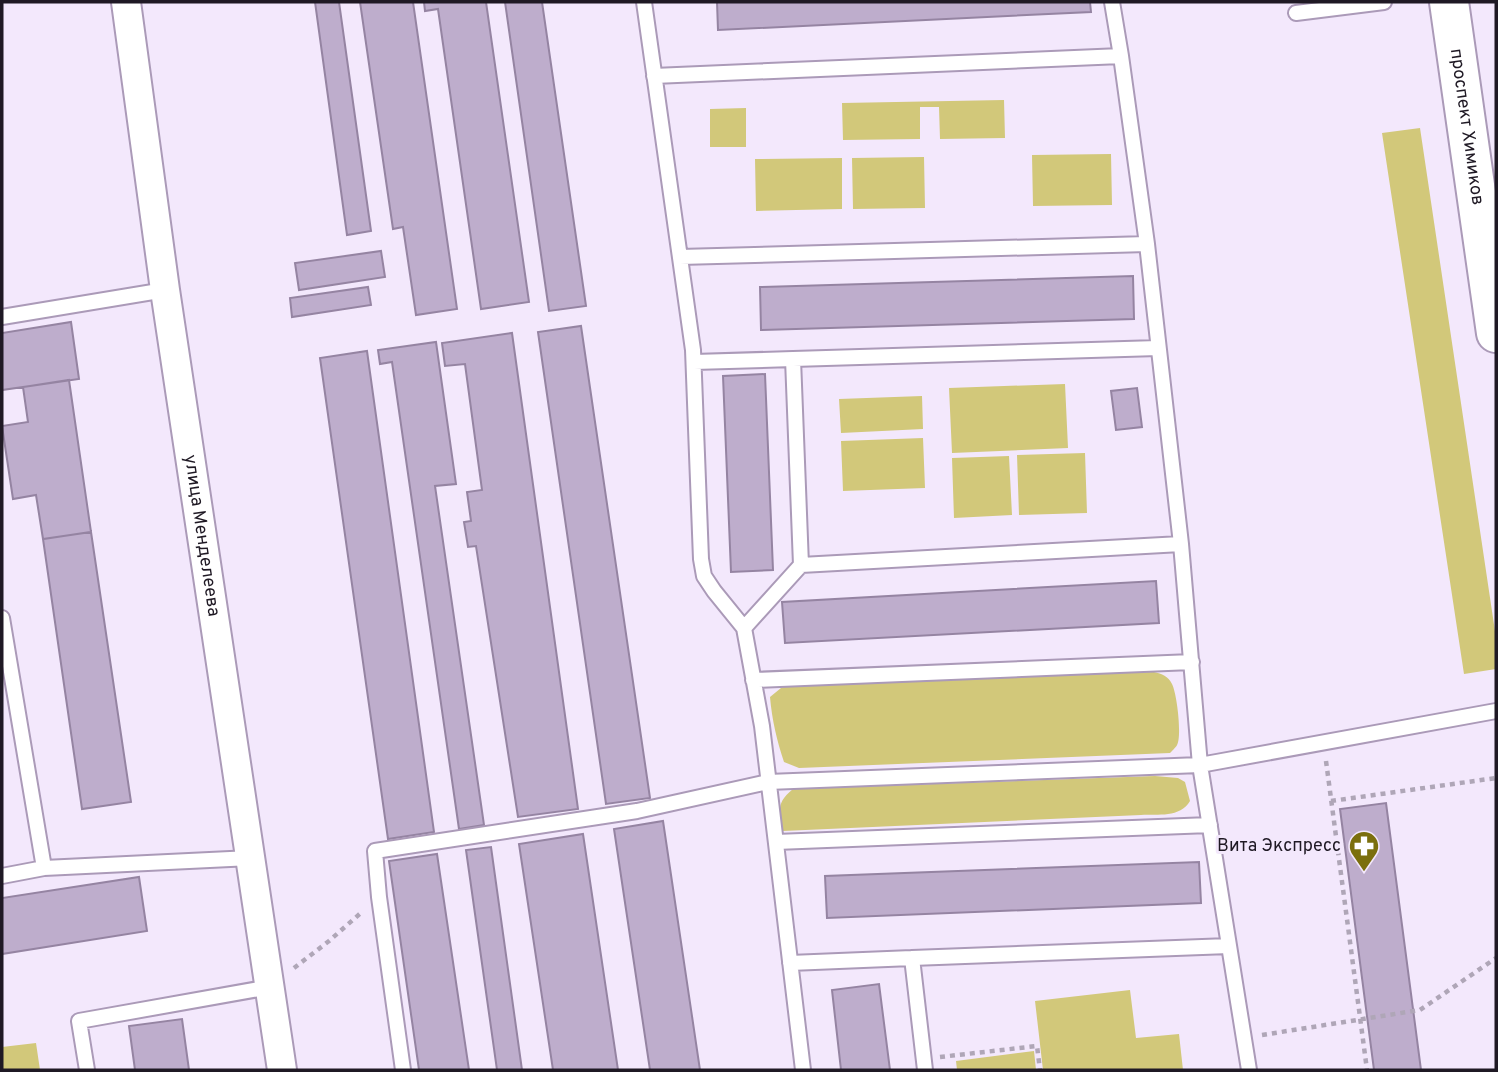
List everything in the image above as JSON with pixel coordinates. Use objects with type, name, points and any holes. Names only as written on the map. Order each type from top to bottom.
[{"type":"main road","name":"проспект Химиков","points":[[1449,2],[1496,333]]},
{"type":"street","name":"улица Менделеева","points":[[126,2],[165,290],[282,1070]]},
{"type":"lane","points":[[644,2],[694,362],[701,559],[704,576],[744,628],[762,726],[803,1070]]},
{"type":"lane","points":[[1112,2],[1147,244],[1181,544],[1200,765],[1249,1070]]},
{"type":"lane","points":[[1296,13],[1384,2]]},
{"type":"lane","points":[[654,76],[1121,57]]},
{"type":"lane","points":[[680,257],[1147,244]]},
{"type":"lane","points":[[2,317],[165,290]]},
{"type":"lane","points":[[694,362],[1158,348]]},
{"type":"lane","points":[[744,628],[801,565],[793,359]]},
{"type":"lane","points":[[801,565],[1181,544]]},
{"type":"lane","points":[[2,618],[44,868]]},
{"type":"lane","points":[[753,680],[1192,662]]},
{"type":"lane","points":[[403,1070],[375,851],[637,811],[768,782],[1200,765],[1496,712]]},
{"type":"lane","points":[[776,842],[1210,825]]},
{"type":"lane","points":[[2,876],[44,868],[251,858]]},
{"type":"lane","points":[[790,963],[1229,946]]},
{"type":"lane","points":[[912,958],[925,1065]]},
{"type":"lane","points":[[87,1070],[79,1021],[270,987]]},
{"type":"path","points":[[1324,743],[1367,1070]]},
{"type":"path","points":[[1331,801],[1496,778]]},
{"type":"path","points":[[270,987],[379,897]]},
{"type":"path","points":[[1244,1038],[1420,1010],[1496,958]]},
{"type":"path","points":[[925,1065],[1037,1046],[1040,1070]]},
{"type":"shaded area","points":[[1004,100],[1005,138],[940,139],[939,107],[920,107],[920,139],[843,140],[842,103]]},
{"type":"shaded area","points":[[746,108],[746,147],[710,147],[710,109]]},
{"type":"shaded area","points":[[1420,128],[1496,638],[1496,669],[1464,674],[1382,133]]},
{"type":"shaded area","points":[[1111,154],[1112,205],[1033,206],[1032,155]]},
{"type":"shaded area","points":[[924,157],[925,208],[853,209],[852,158]]},
{"type":"shaded area","points":[[842,158],[842,209],[756,211],[755,159]]},
{"type":"shaded area","points":[[1065,384],[1068,448],[952,453],[949,388]]},
{"type":"shaded area","points":[[922,396],[923,429],[841,433],[839,399]]},
{"type":"shaded area","points":[[923,438],[925,488],[843,491],[841,441]]},
{"type":"shaded area","points":[[1085,453],[1087,513],[1019,515],[1017,455]]},
{"type":"shaded area","points":[[1009,456],[1012,515],[954,518],[952,458]]},
{"type":"shaded area","points":[[1154,672],[1169,679],[1176,696],[1178,740],[1177,746],[1170,753],[799,768],[784,762],[770,697],[781,688],[793,684]]},
{"type":"shaded area","points":[[1155,776],[1178,778],[1185,782],[1190,801],[1186,806],[1175,813],[1161,815],[783,831],[780,812],[781,803],[793,789]]},
{"type":"shaded area","points":[[1130,990],[1136,1038],[1179,1034],[1183,1070],[1043,1070],[1035,1001]]},
{"type":"shaded area","points":[[36,1043],[40,1070],[2,1070],[2,1047]]},
{"type":"shaded area","points":[[1034,1051],[1036,1070],[957,1070],[956,1061]]},
{"type":"building","points":[[315,2],[339,2],[371,231],[347,235]]},
{"type":"building","points":[[360,2],[413,2],[457,309],[416,315],[403,227],[393,229]]},
{"type":"building","points":[[424,2],[486,2],[529,302],[481,309],[438,9],[425,11]]},
{"type":"building","points":[[505,2],[542,2],[586,306],[549,311]]},
{"type":"building","points":[[717,2],[1090,2],[1091,12],[718,30]]},
{"type":"building","points":[[381,251],[385,277],[299,290],[295,263]]},
{"type":"building","points":[[1133,276],[1134,319],[761,330],[760,287]]},
{"type":"building","points":[[368,287],[371,305],[292,317],[290,298]]},
{"type":"building","points":[[71,322],[79,379],[2,390],[2,333]]},
{"type":"building","points":[[581,326],[650,798],[606,804],[538,332]]},
{"type":"building","points":[[512,333],[578,809],[518,817],[476,546],[468,547],[464,522],[471,521],[467,492],[482,490],[465,364],[445,366],[442,343]]},
{"type":"building","points":[[436,342],[456,484],[435,486],[484,825],[459,829],[392,362],[380,364],[378,350]]},
{"type":"building","points":[[367,351],[434,832],[388,839],[320,358]]},
{"type":"building","points":[[765,374],[773,570],[731,572],[723,376]]},
{"type":"building","points":[[69,380],[91,532],[43,539],[36,495],[13,499],[2,426],[28,422],[23,387]]},
{"type":"building","points":[[1137,388],[1142,427],[1116,430],[1111,391]]},
{"type":"building","points":[[91,532],[131,802],[82,809],[43,539]]},
{"type":"building","points":[[1156,581],[1159,623],[785,643],[782,602]]},
{"type":"building","points":[[1386,803],[1421,1070],[1374,1070],[1340,809]]},
{"type":"building","points":[[663,821],[700,1070],[650,1070],[614,829]]},
{"type":"building","points":[[583,834],[618,1070],[553,1070],[519,844]]},
{"type":"building","points":[[491,847],[522,1070],[497,1070],[466,850]]},
{"type":"building","points":[[437,854],[469,1070],[419,1070],[389,861]]},
{"type":"building","points":[[1199,862],[1201,903],[827,918],[825,876]]},
{"type":"building","points":[[139,877],[147,931],[2,954],[2,898]]},
{"type":"building","points":[[879,984],[890,1070],[841,1070],[832,990]]},
{"type":"building","points":[[182,1019],[189,1070],[135,1070],[129,1026]]},
{"type":"place","name":"Вита Экспресс","points":[[1364,873]]}]
